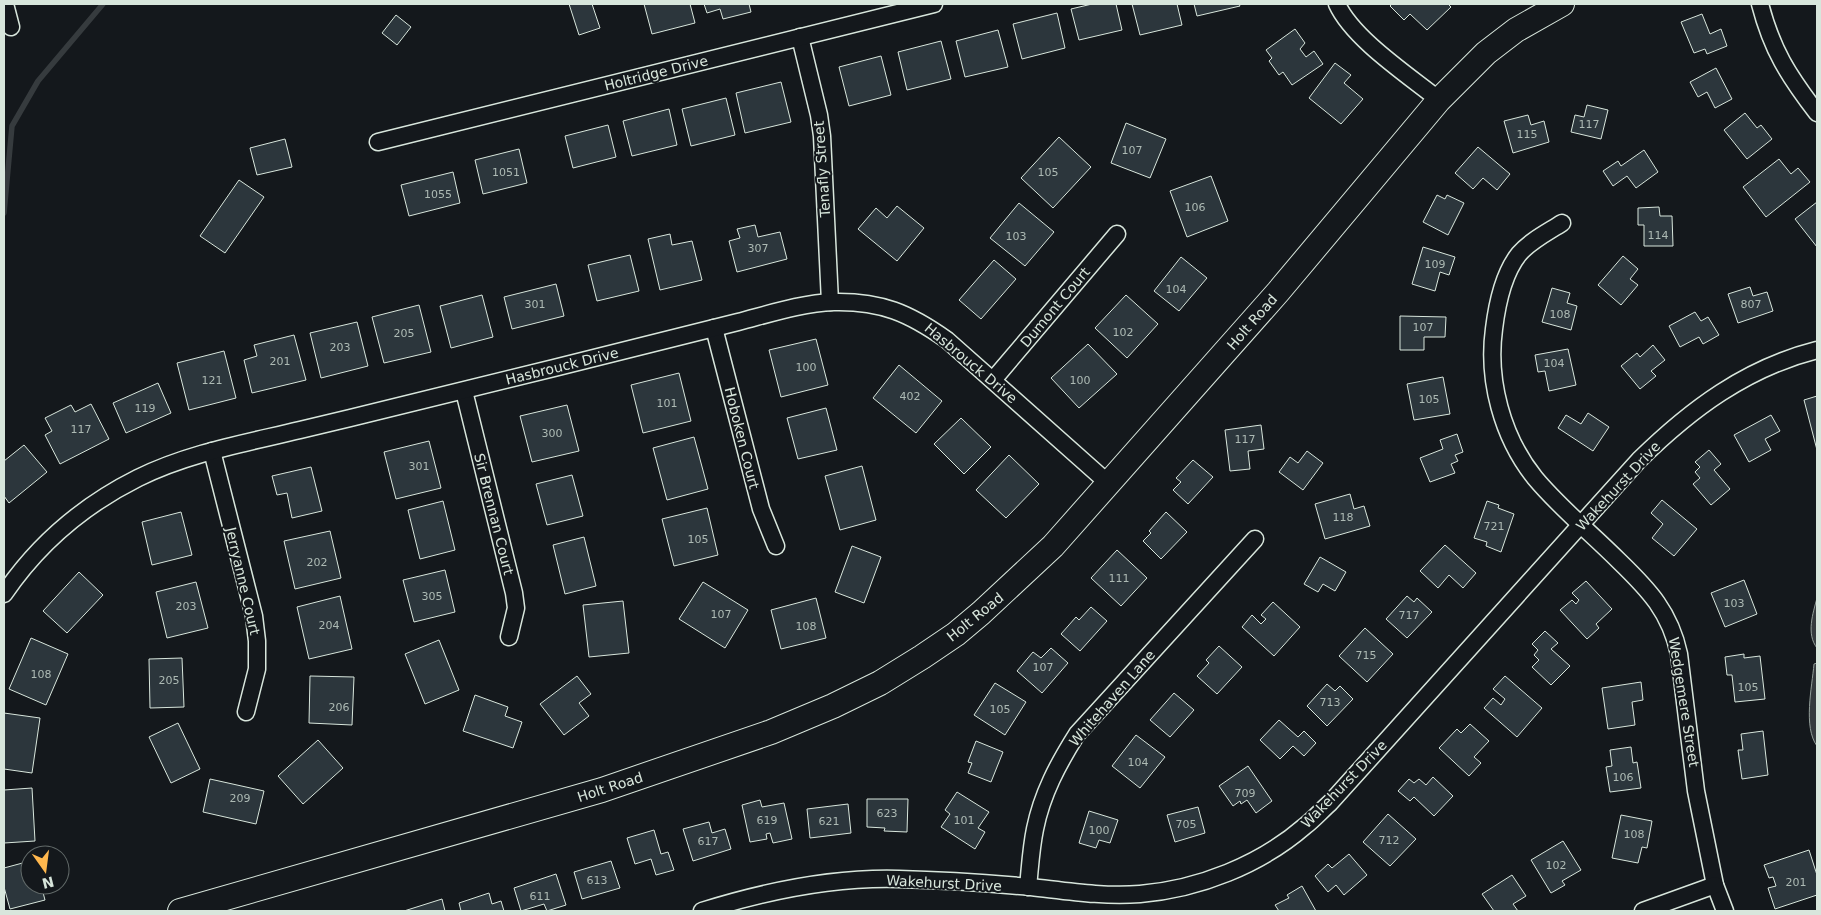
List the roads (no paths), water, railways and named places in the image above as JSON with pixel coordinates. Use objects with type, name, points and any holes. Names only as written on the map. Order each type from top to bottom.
[{"type":"street","points":[[5,4],[12,27]]},
{"type":"street","name":"Holtridge Drive","points":[[378,142],[934,4]]},
{"type":"street","points":[[1336,4],[1349,24],[1366,41],[1439,100]]},
{"type":"street","name":"Holt Road","points":[[180,911],[602,790],[771,732],[833,706],[880,683],[956,634],[1008,590],[1053,546],[1278,292],[1439,100],[1486,53],[1516,30],[1562,4]]},
{"type":"street","points":[[1760,4],[1767,31],[1778,56],[1793,81],[1817,113]]},
{"type":"street","name":"Tenafly Street","points":[[800,37],[819,115],[822,136],[830,302]]},
{"type":"street","name":"Wedgemere Street","points":[[1562,223],[1519,254],[1508,272],[1496,316],[1492,340],[1492,365],[1495,388],[1509,436],[1534,477],[1646,588],[1668,620],[1675,636],[1679,654],[1696,791],[1715,885],[1725,911]]},
{"type":"street","name":"Dumont Court","points":[[993,380],[1117,234]]},
{"type":"street","name":"Hasbrouck Drive","points":[[4,594],[23,568],[81,512],[139,477],[166,466],[212,451],[464,391],[811,304],[830,302],[858,302],[881,306],[907,315],[924,324],[948,340],[1108,483]]},
{"type":"street","name":"Hoboken Court","points":[[714,328],[761,510],[776,546]]},
{"type":"street","name":"Wakehurst Drive","points":[[702,911],[786,889],[821,883],[859,880],[898,879],[1028,887],[1106,895],[1141,894],[1196,884],[1241,866],[1272,850],[1305,827],[1330,803],[1639,460],[1672,428],[1702,404],[1740,380],[1801,354],[1817,350]]},
{"type":"street","name":"Sir Brennan Court","points":[[464,391],[514,593],[516,608],[510,637]]},
{"type":"street","name":"Jerryanne Court","points":[[212,451],[255,625],[257,670],[246,712]]},
{"type":"street","name":"Whitehaven Lane","points":[[1028,887],[1034,830],[1046,790],[1077,734],[1255,538]]},
{"type":"street","points":[[1643,911],[1715,885]]},
{"type":"waterway","points":[[4,213],[12,126],[38,81],[103,4]]}]
